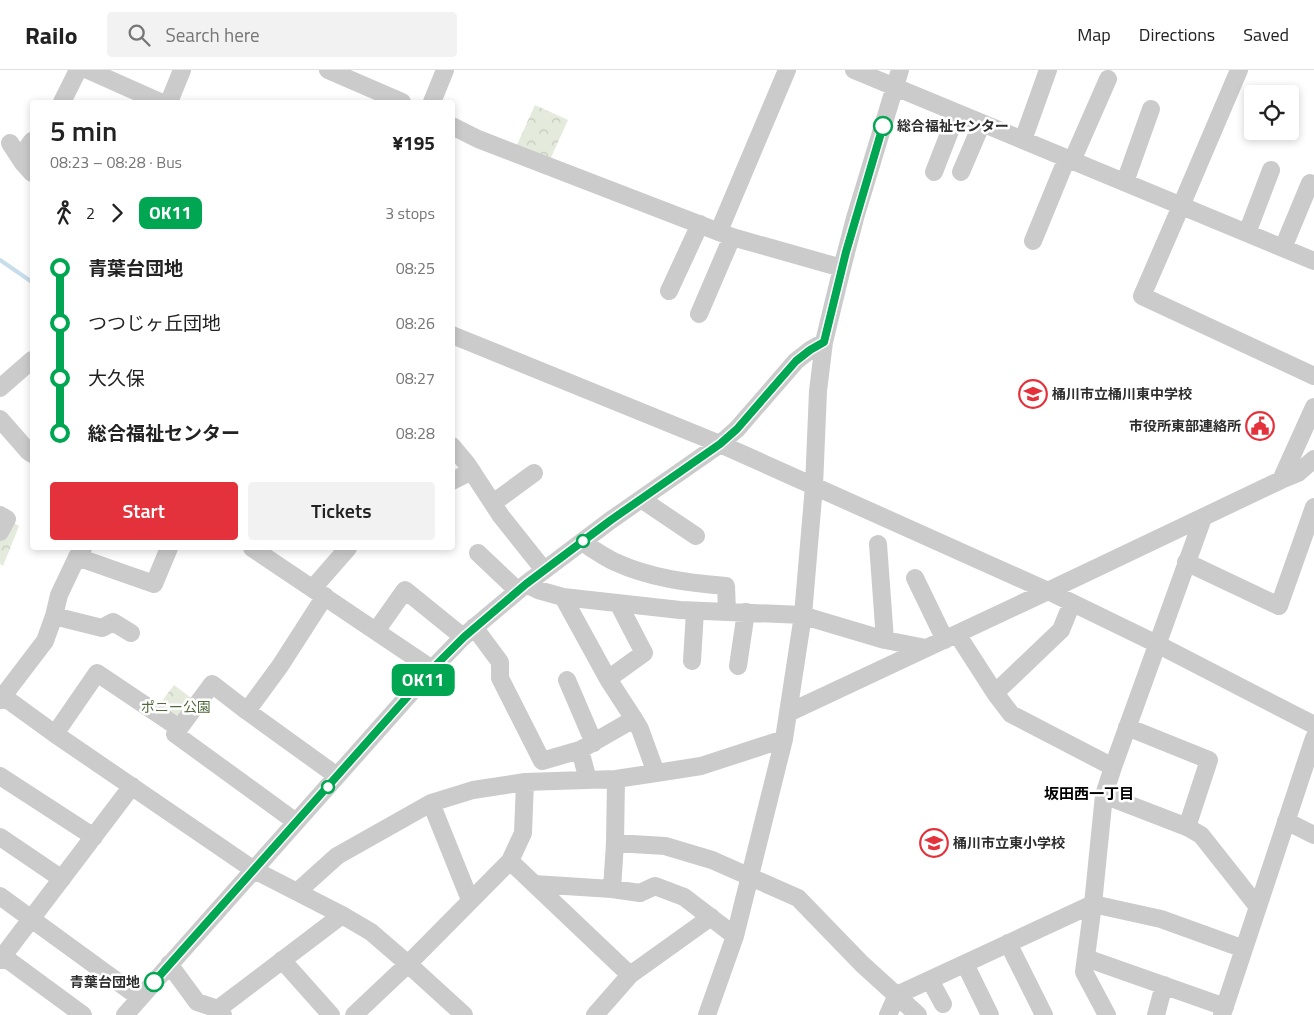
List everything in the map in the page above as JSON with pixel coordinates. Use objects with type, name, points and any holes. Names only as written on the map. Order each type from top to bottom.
[{"type":"street","points":[[63,100],[78,70]]},
{"type":"street","points":[[88,70],[156,100]]},
{"type":"street","points":[[170,100],[182,70]]},
{"type":"street","points":[[328,70],[397,100]]},
{"type":"street","points":[[433,100],[446,70]]},
{"type":"street","points":[[699,314],[726,234],[787,70]]},
{"type":"street","points":[[854,70],[898,78],[957,113],[1314,261]]},
{"type":"street","points":[[1023,140],[1048,70]]},
{"type":"street","points":[[1239,70],[1142,296],[1314,376]]},
{"type":"street","points":[[707,1015],[736,936],[784,739],[803,615],[814,486],[818,391],[824,342],[855,218],[898,78]]},
{"type":"street","points":[[1033,241],[1108,79]]},
{"type":"street","points":[[1125,182],[1152,110]]},
{"type":"street","points":[[934,172],[957,113]]},
{"type":"street","points":[[962,172],[982,123]]},
{"type":"street","points":[[455,128],[478,139],[726,234],[842,268]]},
{"type":"street","points":[[20,146],[23,163],[30,171]]},
{"type":"street","points":[[1247,233],[1271,170]]},
{"type":"street","points":[[1283,248],[1310,183]]},
{"type":"street","points":[[669,291],[700,224]]},
{"type":"street","points":[[455,336],[720,444],[1048,591],[1157,644],[1314,725]]},
{"type":"street","points":[[0,896],[32,918],[136,1008],[169,964],[432,669],[469,632],[544,570],[720,444],[737,429],[796,361],[824,342]]},
{"type":"street","points":[[0,388],[30,362]]},
{"type":"street","points":[[1281,480],[1314,407]]},
{"type":"street","points":[[0,419],[30,452]]},
{"type":"street","points":[[455,450],[472,471],[501,516],[544,570]]},
{"type":"street","points":[[788,712],[951,637],[1281,480],[1306,475],[1314,459]]},
{"type":"street","points":[[455,480],[472,471]]},
{"type":"street","points":[[493,503],[534,473]]},
{"type":"street","points":[[641,499],[696,536]]},
{"type":"street","points":[[1186,562],[1279,606],[1314,507]]},
{"type":"street","points":[[0,516],[7,519],[0,532]]},
{"type":"street","points":[[1107,1015],[1084,972],[1104,795],[1203,518]]},
{"type":"street","points":[[582,542],[615,562],[656,576],[692,583],[726,586],[727,612]]},
{"type":"street","points":[[878,544],[885,640]]},
{"type":"street","points":[[168,550],[154,584],[80,552],[60,595],[44,642],[1,697],[254,870],[371,932],[408,964],[460,1014]]},
{"type":"street","points":[[255,550],[432,669]]},
{"type":"street","points":[[247,711],[280,666],[319,592],[347,550]]},
{"type":"street","points":[[478,553],[522,587],[563,597],[680,610],[803,615],[885,640],[926,648]]},
{"type":"street","points":[[914,578],[951,637],[1011,714],[1113,766]]},
{"type":"street","points":[[376,631],[405,590],[469,632],[500,662],[500,678],[542,761],[587,746],[634,719]]},
{"type":"street","points":[[563,597],[608,678],[640,729],[656,773]]},
{"type":"street","points":[[608,678],[644,653],[618,603]]},
{"type":"street","points":[[995,693],[1061,630],[1072,603]]},
{"type":"street","points":[[692,660],[695,611]]},
{"type":"street","points":[[738,666],[746,612]]},
{"type":"street","points":[[54,616],[102,628],[113,622],[131,633]]},
{"type":"street","points":[[55,734],[96,673],[179,728]]},
{"type":"street","points":[[567,680],[587,746],[588,780]]},
{"type":"street","points":[[296,822],[175,734],[212,684],[337,776]]},
{"type":"street","points":[[1127,727],[1210,760],[1187,827]]},
{"type":"street","points":[[1086,958],[1164,985],[1223,1011],[1314,738]]},
{"type":"street","points":[[298,892],[337,856],[431,803],[473,790],[525,782],[616,779],[701,766],[784,739]]},
{"type":"street","points":[[0,776],[94,837]]},
{"type":"street","points":[[612,889],[616,779]]},
{"type":"street","points":[[354,1015],[408,964],[510,861],[523,833],[525,782]]},
{"type":"street","points":[[83,1015],[1,957],[132,786]]},
{"type":"street","points":[[1104,795],[1187,827],[1201,835],[1258,907]]},
{"type":"street","points":[[431,803],[470,900]]},
{"type":"street","points":[[1286,821],[1314,835]]},
{"type":"street","points":[[0,837],[62,879]]},
{"type":"street","points":[[615,843],[665,846],[712,860],[798,898],[862,964],[918,1015]]},
{"type":"street","points":[[510,861],[630,975]]},
{"type":"street","points":[[534,884],[612,889],[640,893],[655,886],[684,897],[736,936]]},
{"type":"street","points":[[888,1015],[897,995],[1093,904],[1161,919],[1244,949]]},
{"type":"street","points":[[169,964],[197,1002],[220,1012],[282,960],[342,915]]},
{"type":"street","points":[[595,1015],[630,975],[710,917]]},
{"type":"street","points":[[1008,943],[1044,1015]]},
{"type":"street","points":[[282,960],[331,1015]]},
{"type":"street","points":[[965,964],[990,1015]]},
{"type":"street","points":[[930,980],[943,1004]]},
{"type":"street","points":[[1156,1015],[1164,985]]},
{"type":"green space","points":[[535,105],[568,120],[549,162],[516,147]]},
{"type":"green space","points":[[7,519],[19,526],[3,566],[0,564],[0,532]]},
{"type":"green space","name":"ポニー公園","points":[[174,685],[198,703],[179,729],[154,712]]},
{"type":"waterway","points":[[0,260],[30,281]]},
{"type":"bus line","name":"OK11","points":[[154,982],[432,669],[474,627],[544,570],[611,520],[720,444],[751,414],[796,361],[824,342],[855,218],[883,126]]},
{"type":"place","name":"総合福祉センター","points":[[883,126]]},
{"type":"place","name":"桶川市立桶川東中学校","points":[[1033,394]]},
{"type":"place","name":"市役所東部連絡所","points":[[1260,426]]},
{"type":"place","name":"桶川市立東小学校","points":[[934,843]]},
{"type":"place","name":"青葉台団地","points":[[154,982]]},
{"type":"district","name":"坂田西一丁目","points":[[1089,794]]}]
